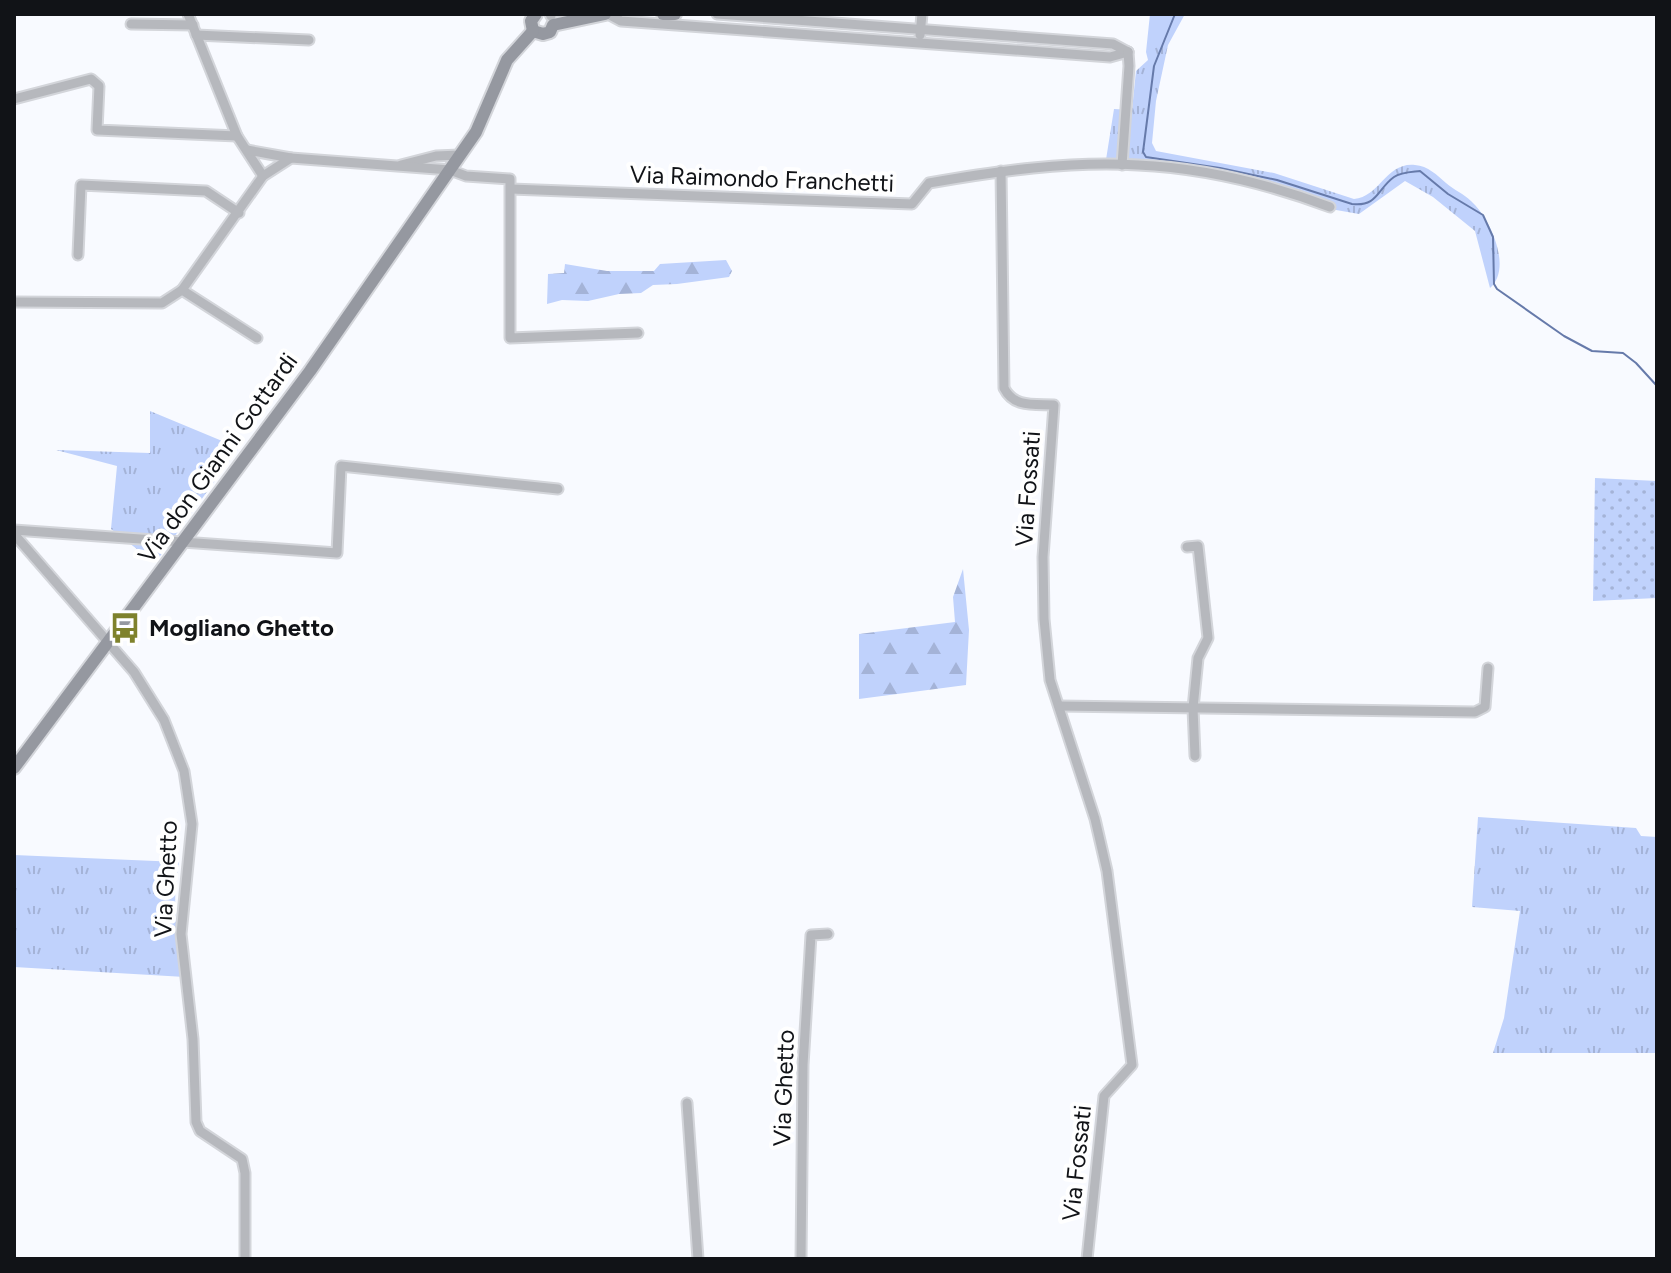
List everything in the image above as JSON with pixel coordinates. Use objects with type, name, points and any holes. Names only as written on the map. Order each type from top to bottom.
[{"type":"main road","points":[[535,15],[531,24],[533,31],[547,34],[551,17],[606,14]]},
{"type":"main road","points":[[663,14],[675,14]]},
{"type":"main road","name":"Via don Gianni Gottardi","points":[[14,768],[310,371],[476,132],[507,60],[533,31]]},
{"type":"street","points":[[188,14],[237,136],[263,176]]},
{"type":"street","points":[[606,14],[621,21],[1110,57],[1128,52]]},
{"type":"street","points":[[717,14],[1113,44],[1128,52]]},
{"type":"street","points":[[919,43],[922,14]]},
{"type":"street","points":[[768,16],[768,31]]},
{"type":"street","points":[[131,24],[309,40]]},
{"type":"street","points":[[1122,165],[1128,52]]},
{"type":"street","points":[[14,99],[91,79],[99,86],[97,130],[237,136]]},
{"type":"street","points":[[247,150],[291,158],[450,170]]},
{"type":"street","points":[[394,167],[436,156],[460,155]]},
{"type":"street","points":[[14,302],[162,303],[182,290],[263,176],[291,158]]},
{"type":"street","points":[[1001,171],[1138,165],[1219,175],[1291,192],[1330,207]]},
{"type":"street","name":"Via Raimondo Franchetti","points":[[450,170],[466,176],[510,179],[511,189],[912,204],[929,183],[1001,171]]},
{"type":"street","name":"Via Fossati","points":[[1001,171],[1004,388],[1009,399],[1017,403],[1054,405],[1043,557],[1044,619],[1050,680],[1095,819],[1107,871],[1132,1065],[1104,1096],[1087,1259]]},
{"type":"street","points":[[78,255],[81,185],[206,191],[239,213]]},
{"type":"street","points":[[511,189],[510,338],[638,333]]},
{"type":"street","points":[[182,290],[257,338]]},
{"type":"street","name":"Via Ghetto","points":[[14,532],[337,553],[341,466],[558,489]]},
{"type":"street","name":"Via Ghetto","points":[[14,532],[134,672],[164,720],[184,771],[192,824],[181,934],[193,1039],[196,1122],[200,1131],[242,1159],[245,1173],[245,1259]]},
{"type":"street","points":[[1187,547],[1198,546],[1208,638],[1198,658],[1193,708],[1195,756]]},
{"type":"street","points":[[1059,706],[1475,712],[1485,707],[1488,668]]},
{"type":"street","name":"Via Ghetto","points":[[801,1259],[803,1065],[811,935],[828,934]]},
{"type":"street","points":[[687,1103],[698,1259]]},
{"type":"green space","points":[[1150,14],[1185,14],[1168,45],[1156,101],[1152,143],[1156,151],[1274,173],[1354,199],[1363,197],[1397,169],[1415,165],[1424,167],[1468,199],[1485,219],[1499,256],[1497,279],[1490,288],[1475,231],[1433,197],[1405,181],[1359,214],[1319,207],[1232,178],[1105,166],[1114,109],[1132,110],[1136,71],[1148,60]]},
{"type":"green space","points":[[726,260],[732,271],[729,277],[653,285],[641,293],[547,304],[548,274],[564,273],[565,264],[607,271],[654,271],[660,264]]},
{"type":"green space","points":[[150,411],[239,448],[155,563],[111,529],[117,466],[56,450],[150,453]]},
{"type":"green space","points":[[1595,478],[1657,481],[1657,598],[1593,601]]},
{"type":"green space","points":[[963,569],[969,630],[966,685],[859,699],[859,634],[955,622],[953,597]]},
{"type":"green space","points":[[1478,817],[1636,828],[1641,836],[1657,837],[1657,1053],[1493,1053],[1504,1018],[1520,911],[1472,907]]},
{"type":"green space","points":[[14,855],[179,862],[175,891],[176,920],[185,977],[14,967]]},
{"type":"waterway","points":[[1175,14],[1154,66],[1143,152],[1146,157],[1277,180],[1352,204],[1372,200],[1397,175],[1420,171],[1448,194],[1483,215],[1493,237],[1494,284],[1497,289],[1564,336],[1592,351],[1623,353],[1657,386]]},
{"type":"place","name":"Mogliano Ghetto","points":[[125,628]]}]
